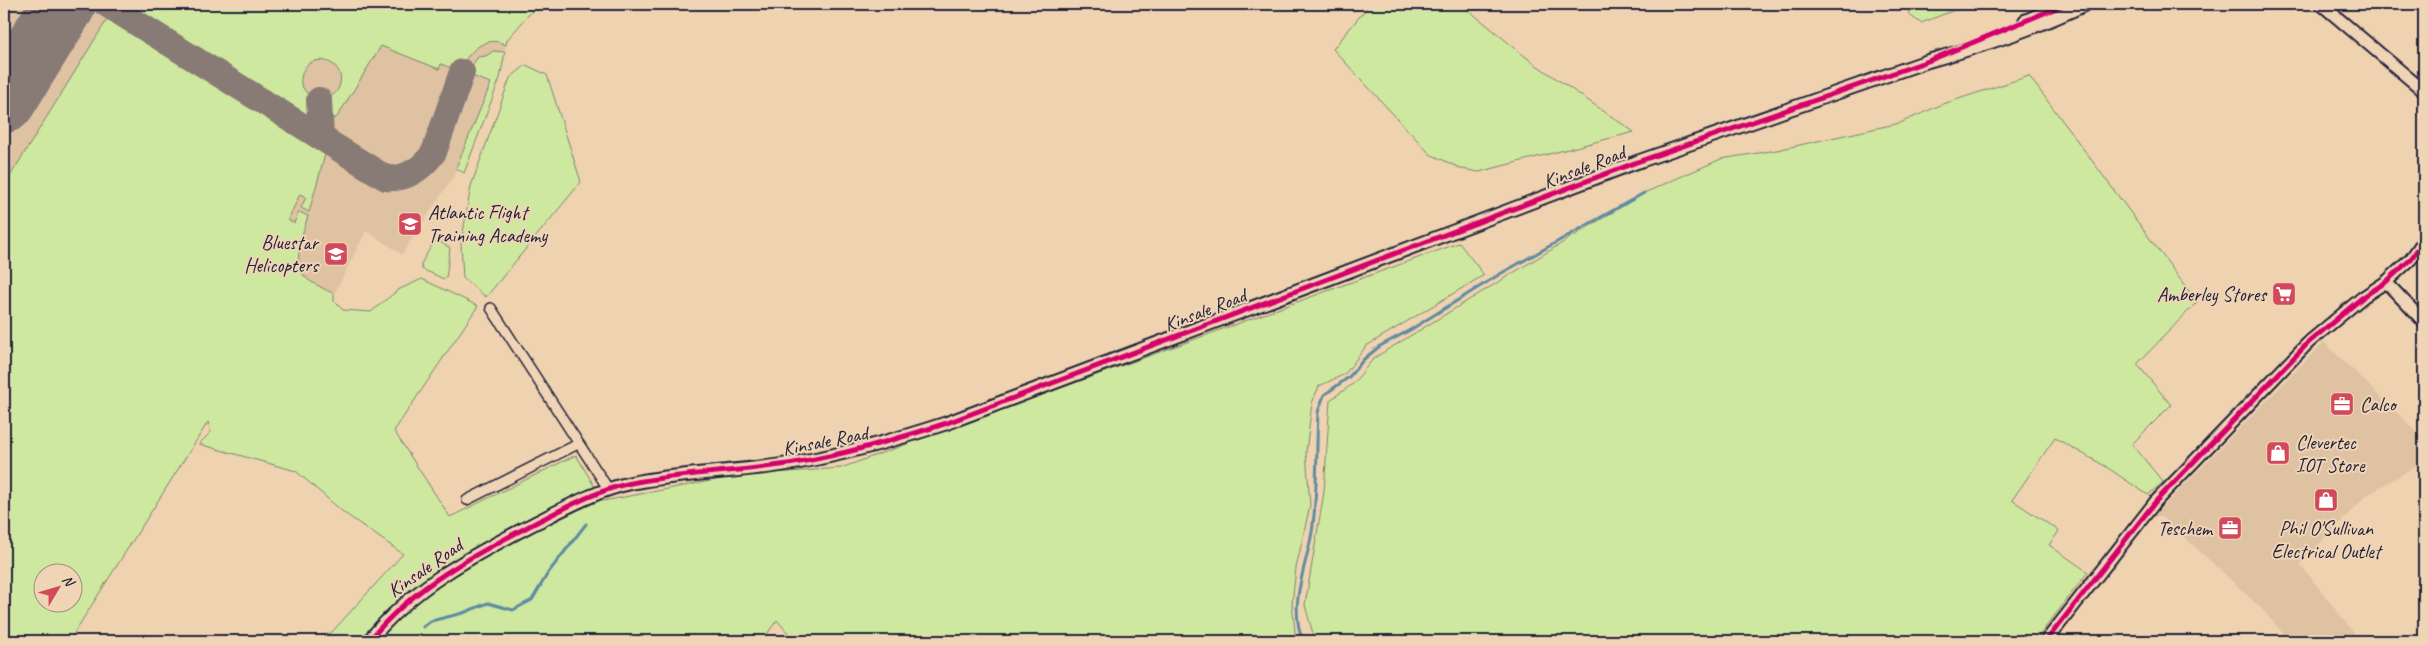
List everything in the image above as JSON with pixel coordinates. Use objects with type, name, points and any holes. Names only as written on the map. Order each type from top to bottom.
[{"type":"main road","name":"Kinsale Road","points":[[1928,61],[2066,4]]},
{"type":"main road","name":"Kinsale Road","points":[[369,641],[385,621],[404,603],[449,571],[510,536],[578,502],[609,490],[666,478],[800,462],[882,444],[946,423],[1637,162],[1928,61],[2018,33],[2086,4]]},
{"type":"street","points":[[2321,4],[2424,91]]},
{"type":"street","points":[[2046,641],[2156,501],[2264,387],[2333,321],[2363,296],[2386,282],[2411,259],[2424,240]]},
{"type":"street","points":[[2386,282],[2424,322]]},
{"type":"street","points":[[491,308],[609,490]]},
{"type":"street","points":[[467,500],[578,444]]},
{"type":"shaded area","points":[[4,4],[452,4],[507,40],[501,70],[459,168],[402,254],[366,231],[334,294],[334,301],[293,277],[69,641],[4,641]]},
{"type":"shaded area","points":[[2324,342],[2424,439],[2424,461],[2367,495],[2300,564],[2360,641],[2290,641],[2260,607],[2166,520],[2154,516]]},
{"type":"green space","points":[[123,4],[538,4],[507,40],[506,45],[491,41],[484,43],[472,52],[459,71],[441,64],[439,69],[381,46],[337,117],[324,124],[324,99],[336,92],[339,87],[340,77],[337,69],[331,63],[315,61],[307,65],[302,73],[301,85],[309,96],[315,99],[316,123],[310,123]]},
{"type":"green space","points":[[1370,4],[1461,4],[1532,62],[1634,132],[1479,172],[1462,169],[1430,154],[1333,49]]},
{"type":"green space","points":[[1913,4],[1970,4],[1921,23],[1908,14]]},
{"type":"green space","points":[[110,15],[326,151],[309,212],[301,208],[306,197],[300,194],[288,220],[294,223],[299,212],[308,216],[301,239],[299,264],[306,278],[334,294],[334,301],[343,310],[371,312],[398,290],[422,279],[478,306],[394,431],[450,517],[576,455],[603,501],[737,476],[841,468],[1459,243],[1484,275],[1366,346],[1345,374],[1319,386],[1312,403],[1306,452],[1310,505],[1296,568],[1292,604],[1296,641],[782,641],[788,633],[777,620],[762,641],[302,641],[331,633],[403,554],[343,512],[296,471],[199,444],[211,432],[208,422],[69,641],[4,641],[4,186]]},
{"type":"green space","points":[[493,51],[505,52],[500,78],[464,173],[456,168],[491,83],[466,74],[478,57],[486,56]]},
{"type":"green space","points":[[526,65],[547,75],[581,182],[486,297],[463,278],[461,244],[471,186],[510,78]]},
{"type":"green space","points":[[2029,76],[2197,302],[2137,364],[2171,405],[2132,444],[2163,482],[2148,495],[2105,466],[2055,438],[2012,500],[2059,531],[2049,545],[2088,572],[2035,641],[1315,641],[1305,605],[1324,492],[1330,400],[1353,384],[1374,358],[1644,193],[1721,159],[1777,150],[1900,123],[1943,104]]},
{"type":"green space","points":[[437,240],[450,248],[446,278],[444,279],[422,269],[421,264],[433,243]]},
{"type":"waterway","points":[[1303,641],[1297,614],[1298,600],[1314,517],[1318,412],[1324,395],[1349,377],[1364,359],[1380,346],[1410,330],[1500,274],[1644,193]]},
{"type":"waterway","points":[[423,627],[431,621],[463,613],[488,603],[513,610],[532,600],[548,573],[586,524]]},
{"type":"waterway","points":[[405,641],[409,637]]},
{"type":"taxiway","points":[[106,4],[386,178],[400,177],[413,172],[425,163],[434,152],[462,72]]},
{"type":"taxiway","points":[[319,100],[321,138]]},
{"type":"runway","points":[[4,101],[64,4]]},
{"type":"cycle path","points":[[369,641],[386,621],[405,604],[468,559],[537,522],[607,490],[652,479],[758,468],[819,458],[874,445],[947,423],[1637,162],[1928,61],[2066,4]]},
{"type":"cycle path","points":[[2046,641],[2156,501],[2309,342],[2363,297],[2386,282],[2411,259],[2424,240]]},
{"type":"place","name":"Atlantic Flight Training Academy","points":[[410,224]]},
{"type":"place","name":"Bluestar Helicopters","points":[[336,254]]},
{"type":"place","name":"Amberley Stores","points":[[2284,294]]},
{"type":"place","name":"Calco","points":[[2342,404]]},
{"type":"place","name":"Clevertec IOT Store","points":[[2278,453]]},
{"type":"place","name":"Phil O'Sullivan Electrical Outlet","points":[[2326,500]]},
{"type":"place","name":"Teschem","points":[[2230,528]]}]
